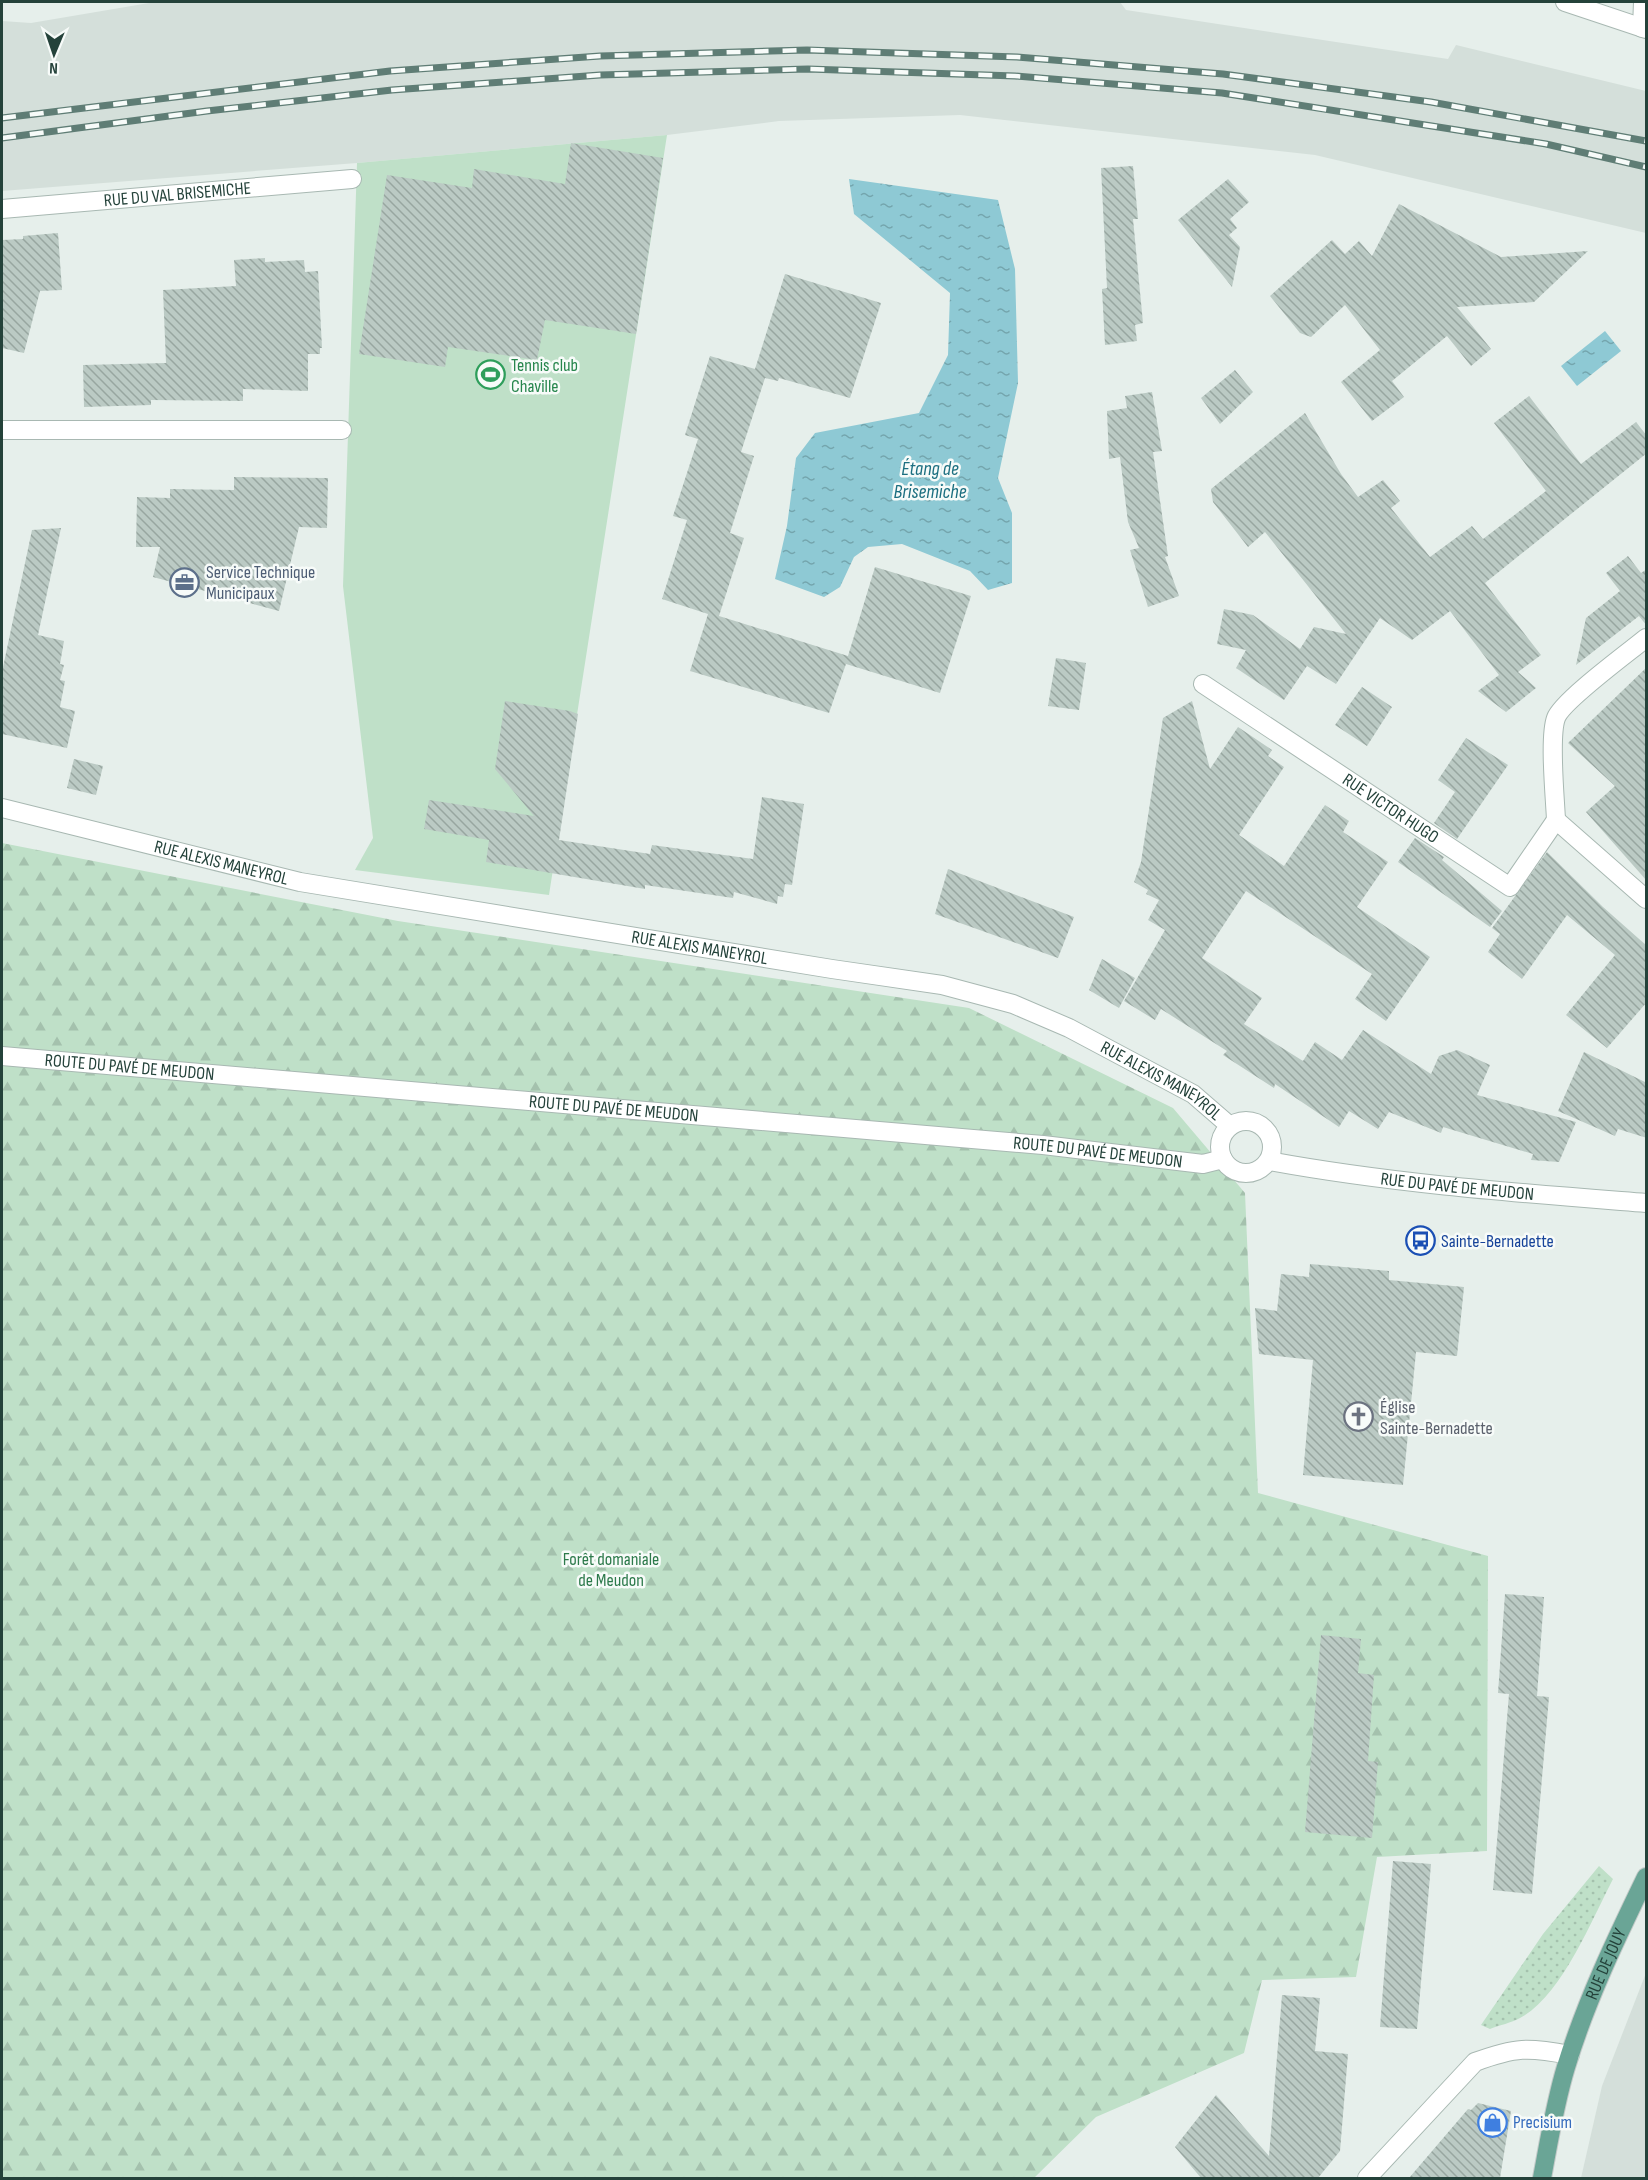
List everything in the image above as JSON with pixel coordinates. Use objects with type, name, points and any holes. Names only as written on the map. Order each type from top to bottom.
[{"type":"main road","name":"RUE DE JOUY","points":[[1542,2178],[1554,2116],[1570,2055],[1610,1949],[1647,1877]]},
{"type":"street","points":[[1565,2],[1644,29],[1643,2]]},
{"type":"street","name":"RUE DU VAL BRISEMICHE","points":[[2,208],[352,179]]},
{"type":"street","points":[[2,430],[342,430]]},
{"type":"street","points":[[1647,638],[1562,707],[1556,717],[1554,743],[1556,820],[1647,899]]},
{"type":"street","name":"RUE VICTOR HUGO","points":[[1203,684],[1510,887],[1556,820]]},
{"type":"street","name":"RUE ALEXIS MANEYROL","points":[[2,808],[300,882],[820,968],[942,985],[1013,1004],[1070,1028],[1193,1094],[1230,1126]]},
{"type":"street","name":"ROUTE DU PAVÉ DE MEUDON","points":[[2,1056],[1044,1145],[1203,1164],[1223,1159]]},
{"type":"street","points":[[1248,1121],[1265,1128],[1270,1135],[1273,1144],[1269,1161],[1257,1171],[1249,1173],[1234,1170],[1223,1159],[1220,1150],[1221,1141],[1224,1132],[1230,1126],[1248,1121]]},
{"type":"street","name":"RUE DU PAVÉ DE MEUDON","points":[[1269,1161],[1430,1185],[1647,1203]]},
{"type":"street","points":[[1367,2178],[1475,2062],[1499,2053],[1519,2049],[1536,2049],[1570,2055]]},
{"type":"shaded area","points":[[155,2],[1120,2],[1126,10],[1448,59],[1456,45],[1646,91],[1646,233],[1315,155],[960,115],[779,121],[667,135],[357,163],[2,191],[2,21],[31,23]]},
{"type":"shaded area","points":[[1646,1973],[1646,2178],[1581,2178],[1602,2086]]},
{"type":"green space","name":"Tennis club Chaville","points":[[667,135],[549,895],[355,870],[373,838],[343,586],[357,163]]},
{"type":"green space","name":"Forêt domaniale de Meudon","points":[[2,843],[398,921],[969,1008],[1173,1108],[1245,1193],[1258,1493],[1488,1556],[1487,1851],[1377,1857],[1356,1977],[1262,1980],[1244,2053],[1096,2117],[1034,2178],[2,2178]]},
{"type":"green space","points":[[1599,1866],[1613,1879],[1574,1956],[1549,1993],[1535,2008],[1517,2020],[1490,2029],[1481,2025],[1543,1934]]},
{"type":"water","name":"Étang de Brisemiche","points":[[849,179],[998,200],[1015,269],[1018,383],[998,478],[1012,513],[1012,583],[988,590],[970,571],[902,544],[868,547],[854,557],[840,587],[824,597],[775,579],[787,526],[796,458],[815,433],[919,413],[948,355],[950,293],[854,214]]},
{"type":"water","points":[[1605,331],[1621,351],[1577,386],[1561,366]]},
{"type":"building","points":[[571,143],[663,158],[636,334],[545,320],[537,360],[448,347],[445,367],[359,354],[387,175],[472,188],[474,169],[565,184]]},
{"type":"building","points":[[1133,166],[1138,219],[1133,219],[1143,323],[1135,325],[1137,341],[1105,345],[1102,289],[1107,288],[1101,168]]},
{"type":"building","points":[[1228,179],[1249,202],[1230,219],[1237,228],[1229,235],[1240,247],[1232,287],[1178,220]]},
{"type":"building","points":[[1399,204],[1501,257],[1588,251],[1534,302],[1457,307],[1491,349],[1471,366],[1447,336],[1392,381],[1404,397],[1372,421],[1341,382],[1380,350],[1345,305],[1311,337],[1300,333],[1270,296],[1332,240],[1345,254],[1359,241],[1372,256]]},
{"type":"building","points":[[58,233],[62,290],[40,291],[24,353],[2,348],[2,240]]},
{"type":"building","points":[[265,258],[265,262],[304,260],[305,272],[318,271],[322,348],[320,348],[320,354],[308,354],[308,391],[243,389],[243,401],[151,400],[151,405],[84,407],[83,365],[166,363],[163,290],[236,286],[234,260]]},
{"type":"building","points":[[785,274],[881,303],[850,398],[779,378],[778,381],[765,378],[741,452],[754,456],[730,533],[744,538],[719,616],[848,656],[875,567],[971,596],[940,693],[846,664],[829,713],[690,671],[708,614],[662,599],[687,520],[673,516],[698,439],[685,435],[710,356],[755,369]]},
{"type":"building","points":[[1235,370],[1253,392],[1220,424],[1201,398]]},
{"type":"building","points":[[1152,392],[1162,451],[1153,452],[1168,556],[1165,557],[1179,596],[1148,607],[1130,550],[1139,548],[1128,522],[1120,457],[1109,459],[1107,411],[1127,408],[1125,396]]},
{"type":"building","points":[[1529,396],[1581,464],[1636,422],[1647,436],[1647,453],[1485,583],[1541,655],[1518,672],[1536,688],[1506,712],[1478,691],[1499,675],[1450,611],[1412,640],[1380,618],[1336,684],[1307,666],[1284,700],[1236,668],[1246,650],[1217,644],[1224,609],[1253,615],[1300,649],[1314,627],[1346,634],[1265,532],[1248,547],[1213,502],[1211,489],[1305,413],[1341,474],[1358,497],[1383,480],[1400,501],[1391,508],[1430,557],[1472,526],[1483,539],[1546,491],[1494,423]]},
{"type":"building","points":[[234,477],[328,478],[327,528],[299,527],[279,611],[153,577],[160,547],[136,547],[137,497],[170,498],[170,489],[234,490]]},
{"type":"building","points":[[61,528],[38,635],[64,641],[60,664],[64,665],[60,680],[65,681],[60,707],[75,711],[67,748],[2,734],[2,672],[32,530]]},
{"type":"building","points":[[1628,556],[1641,573],[1647,569],[1647,626],[1639,616],[1576,665],[1586,618],[1620,591],[1606,573]]},
{"type":"building","points":[[1056,658],[1086,663],[1079,710],[1048,706]]},
{"type":"building","points":[[1647,667],[1647,881],[1586,812],[1615,786],[1568,743]]},
{"type":"building","points":[[1362,687],[1392,707],[1367,746],[1335,725]]},
{"type":"building","points":[[505,701],[578,714],[559,840],[650,854],[652,845],[753,859],[762,797],[804,804],[792,885],[785,884],[783,897],[778,896],[777,904],[734,892],[733,898],[645,885],[645,889],[486,862],[489,840],[424,829],[429,800],[534,816],[495,769]]},
{"type":"building","points":[[1192,701],[1210,769],[1238,727],[1272,750],[1268,756],[1284,767],[1239,835],[1284,866],[1325,805],[1349,821],[1343,832],[1388,862],[1357,907],[1430,957],[1386,1021],[1355,999],[1372,974],[1246,891],[1202,958],[1262,998],[1244,1024],[1303,1061],[1315,1042],[1342,1060],[1363,1030],[1431,1074],[1439,1056],[1457,1050],[1490,1065],[1477,1095],[1576,1122],[1559,1162],[1531,1160],[1533,1154],[1443,1127],[1441,1133],[1389,1112],[1378,1129],[1349,1111],[1339,1127],[1275,1084],[1274,1088],[1223,1055],[1227,1051],[1161,1009],[1155,1020],[1124,1001],[1165,930],[1148,920],[1159,900],[1146,894],[1148,890],[1134,882],[1141,862],[1163,718]]},
{"type":"building","points":[[1466,738],[1508,765],[1457,839],[1434,823],[1455,792],[1438,780]]},
{"type":"building","points":[[74,759],[103,766],[96,795],[67,788]]},
{"type":"building","points":[[1415,838],[1444,857],[1442,860],[1502,911],[1490,927],[1398,862]]},
{"type":"building","points":[[1547,852],[1647,946],[1647,1002],[1607,1048],[1566,1015],[1615,955],[1567,915],[1522,979],[1488,952],[1500,934],[1492,928]]},
{"type":"building","points":[[948,869],[1074,917],[1058,958],[935,914]]},
{"type":"building","points":[[1102,959],[1135,978],[1119,1008],[1089,990]]},
{"type":"building","points":[[1584,1052],[1647,1083],[1647,1138],[1618,1129],[1615,1136],[1558,1111]]},
{"type":"building","name":"Église Sainte-Bernadette","points":[[1310,1264],[1389,1271],[1389,1280],[1464,1287],[1457,1356],[1416,1352],[1403,1485],[1303,1475],[1313,1360],[1259,1354],[1255,1308],[1277,1311],[1281,1274],[1309,1277]]},
{"type":"building","points":[[1505,1594],[1544,1597],[1537,1696],[1549,1697],[1532,1894],[1493,1890],[1509,1694],[1498,1693]]},
{"type":"building","points":[[1321,1635],[1361,1639],[1358,1673],[1374,1675],[1368,1761],[1378,1762],[1372,1838],[1305,1832]]},
{"type":"building","points":[[1393,1861],[1431,1864],[1417,2029],[1380,2027]]},
{"type":"building","points":[[1282,1995],[1320,1998],[1315,2051],[1348,2054],[1340,2151],[1318,2178],[1201,2178],[1175,2147],[1216,2095],[1269,2156]]},
{"type":"building","points":[[1478,2103],[1511,2111],[1500,2178],[1409,2178],[1468,2109],[1471,2110]]},
{"type":"railway","points":[[2,118],[390,71],[600,56],[807,50],[1017,57],[1223,74],[1431,102],[1646,141]]},
{"type":"railway","points":[[2,138],[392,90],[600,75],[808,69],[1015,76],[1222,93],[1546,144],[1646,167]]},
{"type":"place","name":"Tennis club Chaville","points":[[490,375]]},
{"type":"place","name":"Service Technique Municipaux","points":[[185,582]]},
{"type":"place","name":"Sainte-Bernadette","points":[[1420,1241]]},
{"type":"place","name":"Église Sainte-Bernadette","points":[[1359,1417]]},
{"type":"place","name":"Precisium","points":[[1492,2122]]}]
